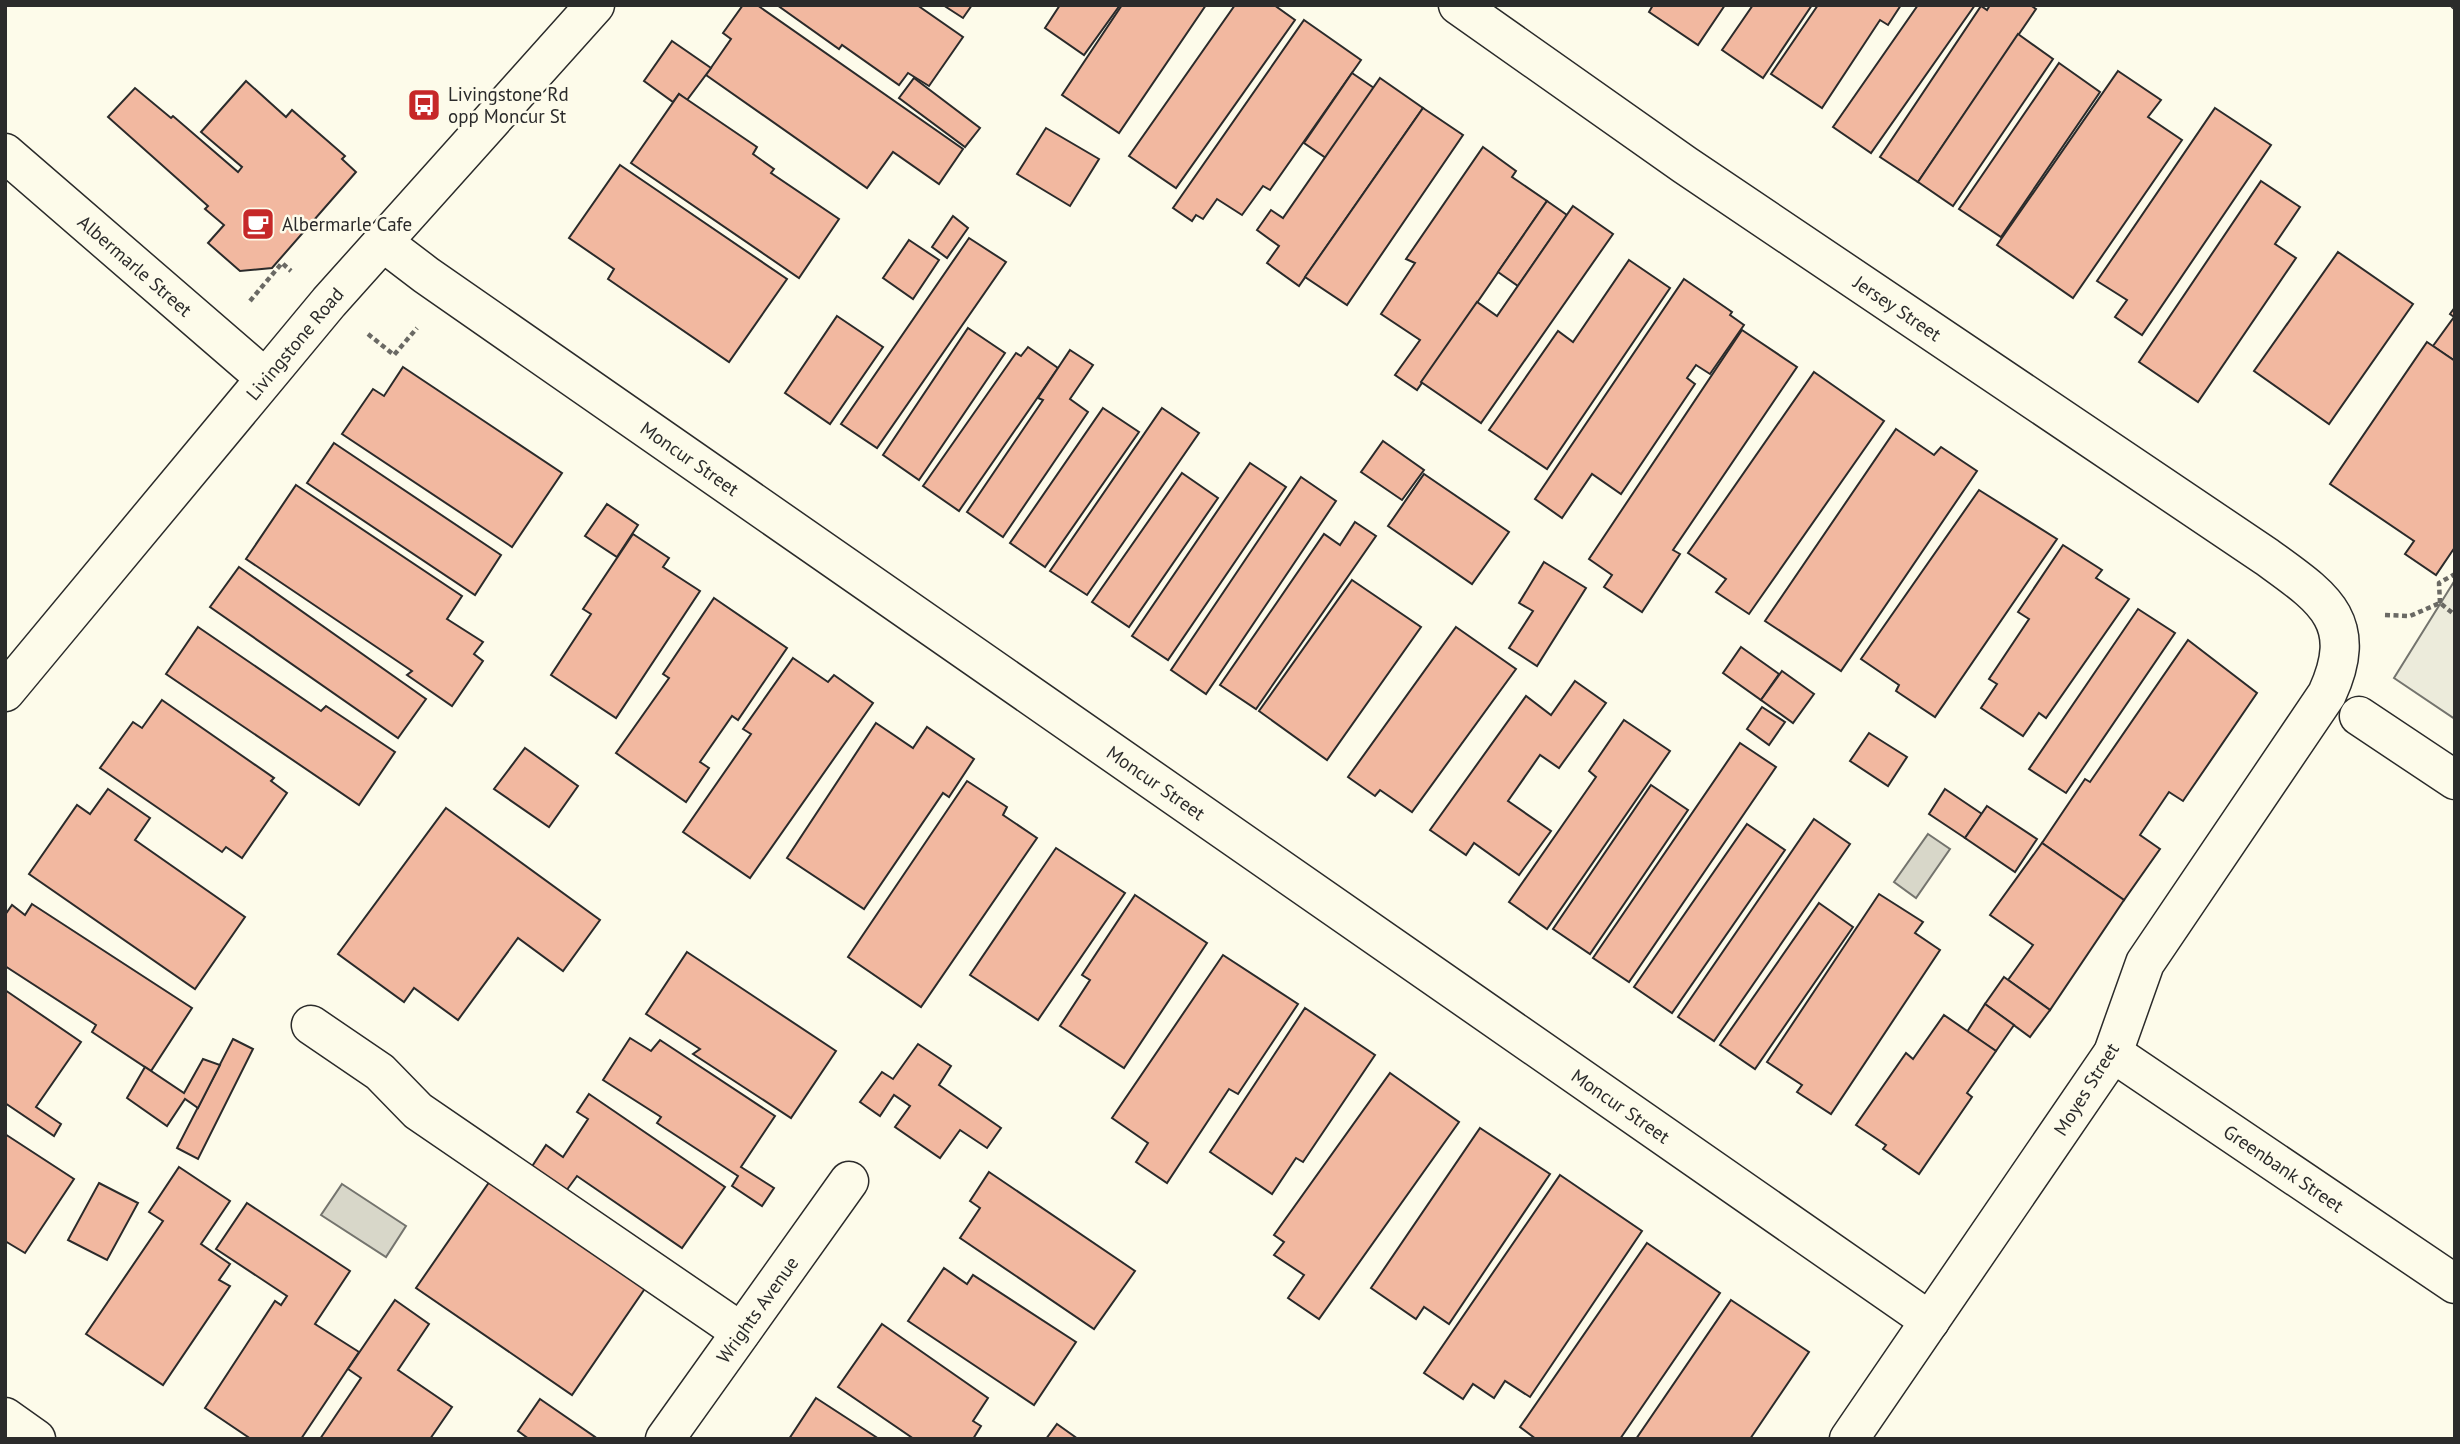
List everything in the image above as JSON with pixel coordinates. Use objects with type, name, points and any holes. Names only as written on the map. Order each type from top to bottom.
[{"type":"street","name":"Livingstone Road","points":[[5,692],[265,378],[595,5]]},
{"type":"street","name":"Jersey Street","points":[[1458,5],[1674,158],[2267,557],[2319,596],[2332,614]]},
{"type":"street","name":"Albermarle Street","points":[[5,153],[265,378]]},
{"type":"street","name":"Moncur Street","points":[[384,243],[426,275],[1930,1321]]},
{"type":"street","name":"Moyes Street","points":[[1849,1439],[2113,1053],[2144,963],[2328,694],[2337,674],[2341,652],[2332,614]]},
{"type":"street","points":[[2359,716],[2455,780]]},
{"type":"street","points":[[311,1025],[380,1072],[418,1111],[741,1332]]},
{"type":"street","name":"Greenbank Street","points":[[2113,1053],[2455,1284]]},
{"type":"street","name":"Wrights Avenue","points":[[665,1439],[849,1181]]},
{"type":"street","points":[[5,1418],[36,1439]]},
{"type":"path","points":[[2455,574],[2439,583],[2440,603],[2455,615]]},
{"type":"path","points":[[2332,614],[2410,616],[2440,603]]},
{"type":"shaded area","points":[[2455,580],[2455,719],[2394,678]]},
{"type":"shaded area","points":[[1928,834],[1950,849],[1916,898],[1894,882]]},
{"type":"shaded area","points":[[342,1184],[406,1226],[386,1257],[321,1215]]},
{"type":"building","points":[[743,5],[757,5],[963,149],[939,184],[893,152],[867,188],[706,75],[731,39],[723,33]]},
{"type":"building","points":[[777,5],[917,5],[963,37],[929,86],[908,73],[899,85],[842,45],[839,49]]},
{"type":"building","points":[[943,5],[972,5],[963,18]]},
{"type":"building","points":[[1060,5],[1120,5],[1084,55],[1045,28]]},
{"type":"building","points":[[1122,5],[1206,5],[1119,133],[1062,95]]},
{"type":"building","points":[[1235,5],[1274,5],[1295,20],[1176,188],[1129,156]]},
{"type":"building","points":[[1653,5],[1725,5],[1698,45],[1649,12]]},
{"type":"building","points":[[1753,5],[1812,5],[1763,78],[1722,50]]},
{"type":"building","points":[[1818,5],[1901,5],[1888,25],[1880,20],[1822,108],[1771,74]]},
{"type":"building","points":[[1918,5],[1975,5],[1871,153],[1833,127]]},
{"type":"building","points":[[1990,5],[2030,5],[2036,9],[1918,182],[1880,157],[1981,6],[1987,10]]},
{"type":"building","points":[[1304,20],[1361,60],[1270,190],[1263,186],[1242,215],[1217,199],[1203,219],[1196,215],[1192,221],[1173,208]]},
{"type":"building","points":[[2018,34],[2053,59],[1953,206],[1918,182]]},
{"type":"building","points":[[672,41],[711,68],[687,100],[679,94],[673,102],[644,81]]},
{"type":"building","points":[[2059,63],[2100,92],[2001,237],[1959,209]]},
{"type":"building","points":[[2118,71],[2161,100],[2148,117],[2182,140],[2073,298],[1997,245]]},
{"type":"building","points":[[1352,73],[1374,88],[1326,158],[1304,143]]},
{"type":"building","points":[[914,78],[980,128],[965,147],[899,98]]},
{"type":"building","points":[[1380,78],[1423,108],[1299,286],[1267,263],[1279,246],[1257,230],[1271,210],[1283,218]]},
{"type":"building","points":[[246,81],[286,117],[292,110],[345,156],[342,159],[356,172],[272,268],[240,271],[208,243],[224,225],[205,209],[208,206],[108,117],[135,88],[171,118],[173,116],[238,172],[242,167],[201,132]]},
{"type":"building","points":[[679,94],[757,147],[753,154],[774,169],[771,173],[839,219],[799,278],[631,163]]},
{"type":"building","points":[[1423,108],[1463,135],[1347,305],[1305,277]]},
{"type":"building","points":[[2215,108],[2271,145],[2142,335],[2115,317],[2127,300],[2097,281]]},
{"type":"building","points":[[1046,128],[1099,159],[1070,206],[1017,174]]},
{"type":"building","points":[[1483,147],[1516,171],[1512,177],[1547,201],[1417,390],[1395,375],[1420,340],[1381,314],[1415,263],[1406,259]]},
{"type":"building","points":[[620,165],[787,279],[729,362],[608,279],[614,269],[569,238]]},
{"type":"building","points":[[2261,181],[2300,207],[2275,244],[2296,258],[2198,402],[2139,362]]},
{"type":"building","points":[[1547,201],[1567,215],[1518,286],[1498,272]]},
{"type":"building","points":[[1573,206],[1613,234],[1481,423],[1421,382],[1477,302],[1497,316]]},
{"type":"building","points":[[953,216],[968,228],[947,258],[932,247]]},
{"type":"building","points":[[969,238],[1006,262],[877,448],[841,424]]},
{"type":"building","points":[[909,240],[939,260],[913,299],[883,278]]},
{"type":"building","points":[[2338,252],[2413,304],[2329,424],[2254,371]]},
{"type":"building","points":[[1629,260],[1670,288],[1547,469],[1489,430],[1558,331],[1573,342]]},
{"type":"building","points":[[1684,279],[1732,312],[1730,315],[1744,325],[1710,374],[1696,365],[1687,378],[1695,384],[1621,494],[1592,474],[1562,518],[1535,499]]},
{"type":"building","points":[[2455,307],[2455,361],[2433,346],[2454,317],[2450,314]]},
{"type":"building","points":[[837,316],[883,347],[830,424],[785,393]]},
{"type":"building","points":[[968,328],[1005,353],[919,480],[883,455]]},
{"type":"building","points":[[1742,330],[1797,367],[1673,550],[1680,554],[1642,612],[1604,587],[1612,575],[1589,559]]},
{"type":"building","points":[[2427,342],[2455,361],[2455,547],[2436,575],[2405,554],[2414,541],[2330,484]]},
{"type":"building","points":[[1028,347],[1058,368],[959,511],[923,486],[1016,353],[1021,356]]},
{"type":"building","points":[[1070,350],[1093,365],[1070,399],[1088,412],[1003,537],[967,512],[1043,400],[1038,398]]},
{"type":"building","points":[[403,367],[562,473],[512,547],[342,434],[373,389],[384,396]]},
{"type":"building","points":[[1814,372],[1884,421],[1749,614],[1716,592],[1726,579],[1688,553]]},
{"type":"building","points":[[1103,408],[1139,432],[1045,567],[1010,543]]},
{"type":"building","points":[[1162,408],[1199,433],[1087,595],[1050,571]]},
{"type":"building","points":[[1896,429],[1934,455],[1941,447],[1977,471],[1841,671],[1765,621]]},
{"type":"building","points":[[1383,441],[1424,470],[1402,500],[1361,472]]},
{"type":"building","points":[[334,443],[501,555],[475,595],[307,483]]},
{"type":"building","points":[[1250,463],[1286,487],[1168,660],[1132,636]]},
{"type":"building","points":[[1182,473],[1218,498],[1129,627],[1092,602]]},
{"type":"building","points":[[1424,474],[1509,532],[1472,584],[1388,526]]},
{"type":"building","points":[[1301,477],[1336,501],[1206,694],[1171,670]]},
{"type":"building","points":[[296,485],[462,596],[447,619],[483,642],[474,654],[483,661],[452,706],[407,675],[412,671],[246,559]]},
{"type":"building","points":[[1979,490],[2057,539],[1935,717],[1896,691],[1899,685],[1861,659]]},
{"type":"building","points":[[607,504],[638,525],[617,557],[585,536]]},
{"type":"building","points":[[1355,522],[1376,536],[1256,709],[1220,685],[1324,534],[1340,545]]},
{"type":"building","points":[[633,534],[669,558],[663,567],[700,591],[616,718],[551,675],[591,614],[583,609]]},
{"type":"building","points":[[2063,545],[2102,570],[2096,578],[2129,599],[2046,718],[2039,713],[2023,736],[1981,708],[1997,684],[1989,679],[2029,619],[2018,612]]},
{"type":"building","points":[[1544,562],[1586,588],[1537,666],[1509,648],[1533,611],[1519,603]]},
{"type":"building","points":[[239,567],[426,699],[398,738],[210,607]]},
{"type":"building","points":[[1352,580],[1421,627],[1327,760],[1259,711]]},
{"type":"building","points":[[714,598],[787,648],[738,720],[732,716],[700,762],[709,768],[686,802],[616,753],[669,678],[663,674]]},
{"type":"building","points":[[2138,609],[2175,633],[2066,793],[2029,769]]},
{"type":"building","points":[[198,627],[321,711],[326,706],[395,752],[359,805],[166,674]]},
{"type":"building","points":[[1456,627],[1516,669],[1412,812],[1380,790],[1375,796],[1348,777]]},
{"type":"building","points":[[2188,640],[2257,693],[2183,801],[2169,792],[2140,835],[2160,849],[2124,900],[2042,843],[2085,779],[2090,782]]},
{"type":"building","points":[[1741,647],[1779,674],[1761,700],[1723,673]]},
{"type":"building","points":[[793,658],[828,682],[834,675],[873,703],[750,878],[683,832],[751,734],[743,729]]},
{"type":"building","points":[[1782,671],[1814,694],[1793,723],[1761,700]]},
{"type":"building","points":[[1575,681],[1606,703],[1559,768],[1540,755],[1508,801],[1551,831],[1519,875],[1474,843],[1466,855],[1430,830],[1526,696],[1551,715]]},
{"type":"building","points":[[162,700],[274,778],[271,781],[287,793],[242,858],[226,847],[222,852],[100,768],[133,722],[142,728]]},
{"type":"building","points":[[1762,707],[1785,722],[1769,745],[1747,729]]},
{"type":"building","points":[[1624,720],[1670,751],[1547,929],[1509,902],[1596,777],[1589,771]]},
{"type":"building","points":[[876,723],[913,748],[927,727],[974,759],[949,797],[943,793],[864,909],[787,858]]},
{"type":"building","points":[[1869,733],[1907,757],[1888,786],[1850,761]]},
{"type":"building","points":[[1740,743],[1776,767],[1629,982],[1593,958]]},
{"type":"building","points":[[525,748],[578,786],[549,827],[494,789]]},
{"type":"building","points":[[967,781],[1007,807],[1003,815],[1037,838],[921,1007],[848,957]]},
{"type":"building","points":[[1651,785],[1688,810],[1590,954],[1553,929]]},
{"type":"building","points":[[108,789],[150,818],[135,840],[245,917],[195,989],[29,874],[77,805],[90,814]]},
{"type":"building","points":[[1945,789],[1982,814],[1965,838],[1929,814]]},
{"type":"building","points":[[1987,806],[2037,839],[2015,872],[1965,838]]},
{"type":"building","points":[[446,808],[600,920],[563,971],[518,938],[458,1020],[414,988],[404,1002],[338,954]]},
{"type":"building","points":[[1814,819],[1850,844],[1714,1041],[1678,1017]]},
{"type":"building","points":[[1747,824],[1785,850],[1672,1013],[1634,987]]},
{"type":"building","points":[[2042,843],[2124,900],[2050,1010],[2008,980],[2033,945],[1990,915]]},
{"type":"building","points":[[1056,848],[1125,893],[1038,1020],[970,975]]},
{"type":"building","points":[[1879,894],[1923,922],[1915,933],[1940,950],[1831,1114],[1797,1092],[1802,1085],[1767,1062]]},
{"type":"building","points":[[1135,895],[1207,943],[1124,1068],[1060,1026],[1090,980],[1082,975]]},
{"type":"building","points":[[1819,903],[1853,927],[1755,1069],[1720,1045]]},
{"type":"building","points":[[32,904],[192,1008],[151,1071],[92,1032],[96,1025],[5,966],[5,915],[12,905],[25,915]]},
{"type":"building","points":[[687,952],[836,1051],[791,1118],[693,1054],[700,1049],[646,1014]]},
{"type":"building","points":[[1223,955],[1298,1004],[1238,1094],[1229,1089],[1167,1183],[1136,1162],[1148,1143],[1112,1118]]},
{"type":"building","points":[[2004,977],[2050,1010],[2030,1037],[1985,1004]]},
{"type":"building","points":[[5,990],[81,1042],[36,1107],[61,1124],[54,1136],[5,1103]]},
{"type":"building","points":[[1985,1004],[2014,1025],[1996,1051],[1967,1032]]},
{"type":"building","points":[[1305,1008],[1375,1055],[1303,1162],[1296,1158],[1272,1194],[1210,1152]]},
{"type":"building","points":[[1944,1015],[1996,1051],[1967,1093],[1972,1097],[1919,1174],[1883,1149],[1886,1145],[1856,1125],[1906,1053],[1913,1059]]},
{"type":"building","points":[[630,1038],[651,1051],[660,1040],[775,1116],[741,1167],[774,1188],[762,1206],[732,1186],[738,1176],[657,1123],[661,1117],[603,1080]]},
{"type":"building","points":[[233,1039],[253,1049],[198,1159],[177,1148]]},
{"type":"building","points":[[918,1044],[951,1066],[939,1085],[1001,1128],[987,1148],[960,1130],[940,1158],[895,1127],[910,1106],[894,1095],[880,1116],[860,1102],[882,1072],[893,1079]]},
{"type":"building","points":[[203,1059],[220,1065],[198,1108],[185,1099],[167,1126],[127,1098],[145,1067],[184,1093]]},
{"type":"building","points":[[1390,1073],[1459,1122],[1319,1319],[1288,1298],[1304,1275],[1274,1255],[1284,1242],[1274,1235]]},
{"type":"building","points":[[589,1094],[725,1187],[682,1248],[577,1176],[566,1191],[531,1168],[546,1145],[563,1157],[588,1119],[577,1112]]},
{"type":"building","points":[[1480,1128],[1550,1174],[1449,1324],[1424,1307],[1416,1319],[1371,1288]]},
{"type":"building","points":[[5,1134],[74,1179],[25,1253],[5,1241]]},
{"type":"building","points":[[179,1167],[230,1201],[201,1244],[230,1264],[219,1280],[230,1286],[163,1385],[86,1334],[163,1221],[149,1212]]},
{"type":"building","points":[[989,1172],[1135,1271],[1094,1329],[960,1238],[980,1208],[970,1201]]},
{"type":"building","points":[[1560,1175],[1642,1231],[1530,1397],[1505,1381],[1494,1398],[1473,1384],[1463,1399],[1424,1373]]},
{"type":"building","points":[[490,1181],[646,1287],[572,1395],[416,1288]]},
{"type":"building","points":[[99,1183],[138,1203],[107,1260],[68,1240]]},
{"type":"building","points":[[247,1203],[350,1271],[315,1324],[359,1352],[301,1439],[251,1439],[205,1408],[275,1301],[281,1305],[287,1296],[216,1249]]},
{"type":"building","points":[[1647,1243],[1720,1293],[1620,1439],[1536,1439],[1520,1427]]},
{"type":"building","points":[[944,1268],[967,1284],[973,1275],[1076,1342],[1034,1405],[908,1321]]},
{"type":"building","points":[[395,1300],[429,1324],[398,1370],[452,1407],[430,1439],[320,1439],[361,1378],[348,1369]]},
{"type":"building","points":[[1731,1300],[1809,1352],[1750,1439],[1636,1439]]},
{"type":"building","points":[[882,1324],[988,1398],[973,1421],[981,1426],[973,1439],[914,1439],[838,1387]]},
{"type":"building","points":[[816,1398],[879,1439],[789,1439]]},
{"type":"building","points":[[540,1399],[595,1437],[529,1439],[518,1431]]},
{"type":"building","points":[[1057,1424],[1078,1439],[1046,1439]]},
{"type":"place","name":"Livingstone Rd opp Moncur St","points":[[424,105]]},
{"type":"place","name":"Albermarle Cafe","points":[[258,224]]}]
